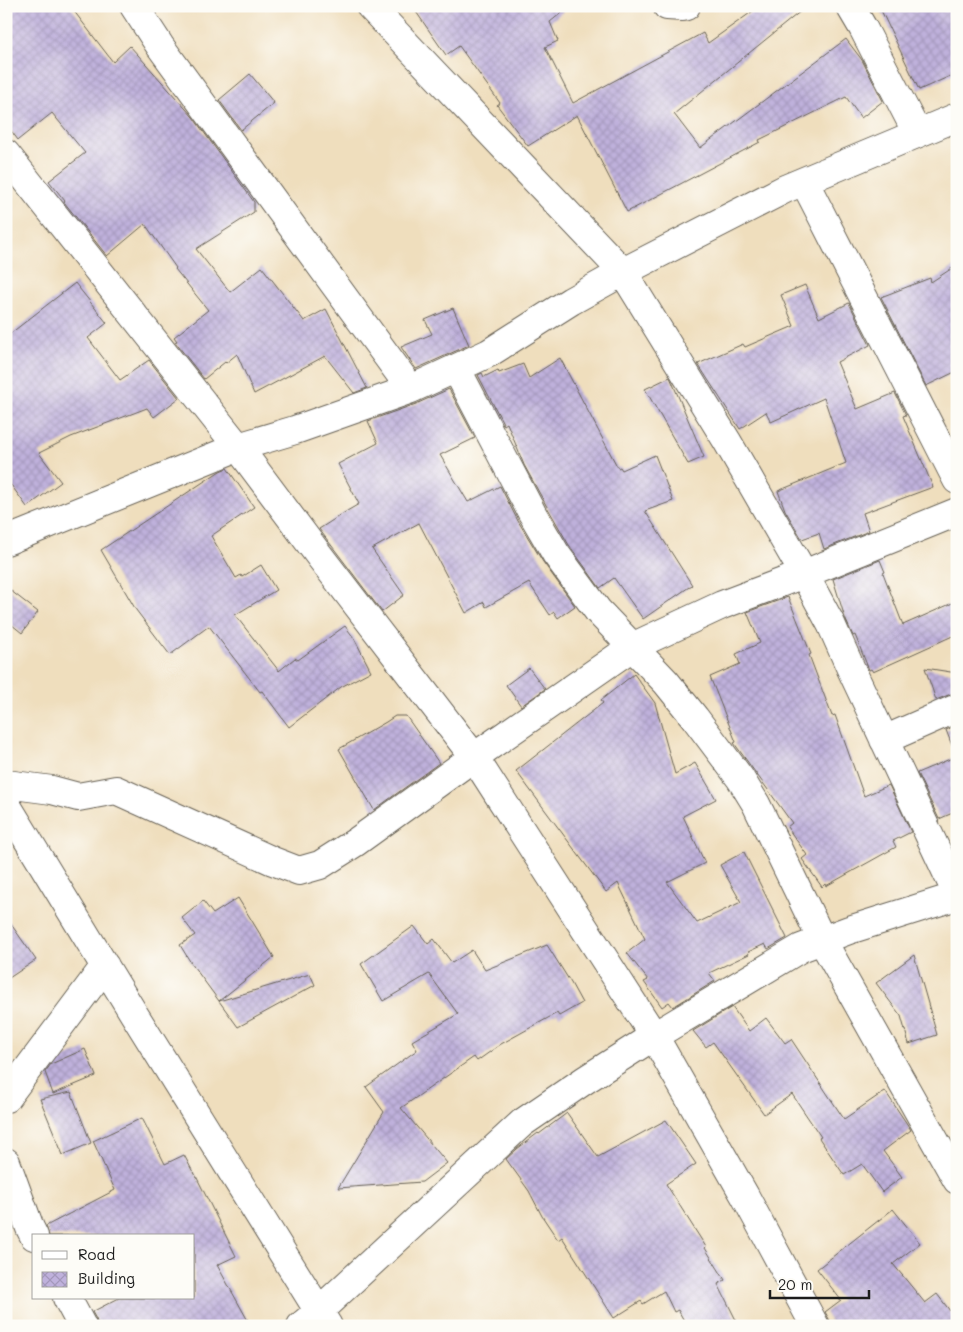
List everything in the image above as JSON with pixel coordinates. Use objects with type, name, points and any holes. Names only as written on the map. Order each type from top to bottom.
[{"type":"street","points":[[134,6],[166,54],[410,389]]},
{"type":"street","points":[[6,804],[105,966],[316,1321],[522,1123],[585,1080],[654,1036],[801,948],[849,930],[957,895],[831,624],[727,441],[623,272],[370,6]]},
{"type":"street","points":[[667,6],[686,6]]},
{"type":"street","points":[[850,6],[917,134]]},
{"type":"street","points":[[6,540],[238,447],[295,430],[410,389],[490,353],[623,272],[776,194],[957,117]]},
{"type":"street","points":[[6,154],[238,447],[474,756],[654,1036],[816,1326]]},
{"type":"street","points":[[804,181],[957,480]]},
{"type":"street","points":[[456,368],[532,513],[556,554],[598,611],[666,682],[740,778],[756,804],[822,940],[957,1180]]},
{"type":"street","points":[[6,784],[52,790],[78,797],[116,790],[299,872],[320,865],[356,842],[474,756],[632,648],[722,605],[957,512]]},
{"type":"street","points":[[884,740],[957,708]]},
{"type":"street","points":[[6,1098],[105,966]]},
{"type":"street","points":[[6,1162],[33,1234]]},
{"type":"street","points":[[68,1300],[82,1326]]},
{"type":"building","points":[[6,6],[70,6],[113,62],[130,46],[193,117],[254,202],[254,212],[196,249],[230,292],[262,267],[304,321],[326,309],[367,388],[354,393],[325,356],[254,394],[237,354],[204,379],[175,342],[177,341],[174,337],[208,310],[175,269],[145,224],[107,256],[49,181],[85,153],[52,113],[18,140],[6,124]]},
{"type":"building","points":[[412,6],[570,6],[550,22],[558,41],[545,47],[573,103],[703,33],[708,43],[760,6],[807,6],[674,114],[700,148],[846,39],[862,60],[883,101],[861,118],[846,97],[759,140],[760,142],[627,212],[577,115],[528,146],[497,105],[500,103],[459,46],[446,55]]},
{"type":"building","points":[[879,6],[957,6],[957,73],[919,90]]},
{"type":"building","points":[[250,74],[274,103],[241,130],[219,100]]},
{"type":"building","points":[[957,265],[957,371],[926,386],[881,297],[930,278],[931,282]]},
{"type":"building","points":[[75,283],[107,323],[88,338],[120,380],[149,360],[179,398],[154,417],[147,408],[71,437],[39,453],[61,482],[27,507],[6,478],[6,337]]},
{"type":"building","points":[[805,285],[819,318],[849,303],[870,345],[837,362],[857,409],[895,393],[906,415],[903,416],[933,487],[863,513],[869,531],[824,549],[819,533],[802,539],[785,510],[778,491],[846,463],[824,398],[771,422],[766,412],[740,429],[698,364],[743,344],[745,347],[794,326],[781,295]]},
{"type":"building","points":[[453,308],[469,345],[416,369],[401,347],[432,334],[425,320]]},
{"type":"building","points":[[560,358],[618,468],[620,467],[622,470],[655,455],[673,501],[645,511],[692,585],[643,619],[614,578],[600,588],[569,545],[524,465],[507,423],[504,425],[478,375],[482,373],[484,377],[498,370],[499,373],[523,364],[529,378]]},
{"type":"building","points":[[670,377],[704,457],[688,464],[645,389]]},
{"type":"building","points":[[449,389],[475,438],[440,455],[468,502],[500,486],[518,521],[543,562],[575,606],[558,618],[554,612],[550,615],[529,583],[486,607],[484,602],[466,613],[419,523],[372,549],[404,595],[382,612],[319,529],[359,504],[338,464],[378,443],[368,421],[416,404]]},
{"type":"building","points":[[227,468],[254,507],[211,536],[236,578],[241,575],[242,577],[261,565],[276,590],[235,615],[279,671],[295,658],[298,660],[345,626],[354,638],[371,671],[341,687],[289,727],[209,626],[170,655],[136,610],[101,550]]},
{"type":"building","points":[[880,560],[885,572],[883,573],[903,625],[957,601],[957,634],[873,672],[871,669],[869,670],[855,635],[853,636],[845,618],[833,579]]},
{"type":"building","points":[[6,587],[38,612],[22,633],[6,620]]},
{"type":"building","points":[[788,597],[811,654],[809,655],[832,716],[835,715],[864,796],[889,785],[911,832],[893,841],[896,847],[822,887],[802,859],[807,855],[787,827],[792,823],[734,743],[736,742],[710,677],[740,664],[736,654],[760,643],[747,612]]},
{"type":"building","points":[[529,668],[545,689],[521,706],[506,685]]},
{"type":"building","points":[[925,668],[957,673],[957,693],[936,700]]},
{"type":"building","points":[[634,674],[655,703],[675,774],[695,763],[716,799],[683,816],[705,863],[667,882],[697,923],[741,902],[720,865],[744,852],[787,938],[768,949],[765,944],[748,952],[749,954],[709,973],[715,981],[673,1007],[669,1002],[662,1007],[644,982],[648,980],[627,953],[645,939],[618,883],[606,892],[516,771],[603,703],[601,700]]},
{"type":"building","points":[[395,716],[406,716],[439,763],[374,810],[339,749]]},
{"type":"building","points":[[957,725],[957,747],[953,748],[946,730]]},
{"type":"building","points":[[957,756],[957,811],[939,819],[917,773]]},
{"type":"building","points":[[238,898],[274,957],[219,1001],[180,945],[195,935],[182,918],[203,901],[213,914]]},
{"type":"building","points":[[6,917],[36,960],[6,980]]},
{"type":"building","points":[[414,926],[428,944],[434,939],[452,963],[472,950],[485,970],[547,945],[582,1003],[559,1016],[557,1013],[501,1044],[477,1061],[474,1057],[401,1108],[447,1163],[422,1182],[338,1188],[384,1112],[366,1087],[417,1050],[412,1041],[458,1014],[429,974],[383,1001],[361,964]]},
{"type":"building","points":[[914,955],[937,1035],[909,1044],[901,1016],[876,983]]},
{"type":"building","points":[[310,974],[315,985],[238,1027],[219,1001]]},
{"type":"building","points":[[732,1007],[749,1031],[766,1018],[785,1043],[791,1039],[844,1119],[885,1091],[911,1130],[883,1151],[902,1177],[882,1192],[862,1164],[844,1175],[792,1094],[764,1114],[713,1042],[706,1047],[693,1031]]},
{"type":"building","points":[[85,1049],[96,1076],[53,1094],[45,1072],[51,1064]]},
{"type":"building","points":[[71,1092],[91,1143],[63,1155],[40,1099]]},
{"type":"building","points":[[567,1113],[598,1157],[666,1120],[696,1164],[666,1184],[725,1280],[718,1284],[739,1326],[687,1326],[678,1310],[674,1312],[664,1291],[643,1304],[641,1301],[614,1318],[562,1237],[558,1240],[542,1216],[529,1191],[506,1159]]},
{"type":"building","points":[[142,1118],[165,1164],[184,1155],[236,1256],[217,1265],[251,1326],[98,1326],[92,1312],[115,1300],[195,1300],[195,1234],[48,1234],[46,1226],[115,1190],[93,1141]]},
{"type":"building","points":[[893,1209],[920,1243],[893,1264],[925,1303],[937,1294],[957,1320],[957,1326],[831,1326],[825,1312],[841,1300],[817,1269]]}]
